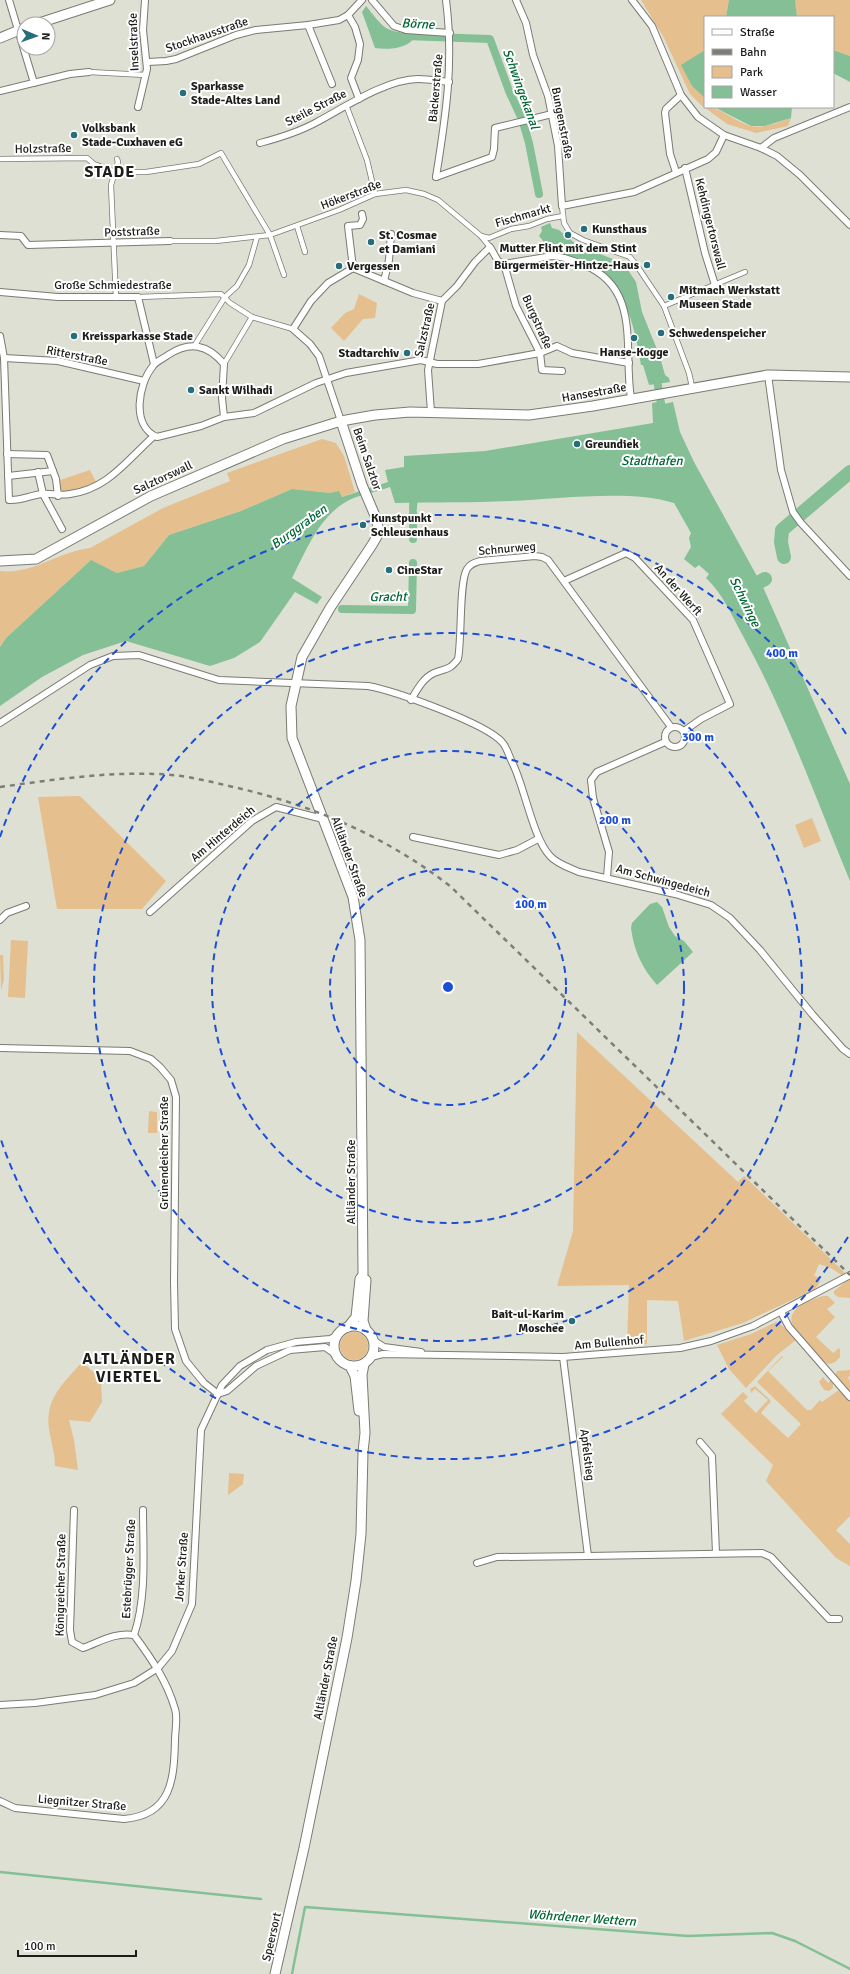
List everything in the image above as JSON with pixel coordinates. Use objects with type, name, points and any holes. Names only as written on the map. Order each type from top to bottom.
[{"type":"main road","points":[[56,18],[110,0]]},
{"type":"main road","points":[[0,38],[16,31]]},
{"type":"main road","name":"Hansestraße","points":[[341,420],[376,415],[431,412],[530,415],[768,375],[850,377]]},
{"type":"main road","name":"Beim Salztor","points":[[341,420],[362,485],[379,527],[379,532],[372,545]]},
{"type":"main road","name":"Salztorswall","points":[[0,561],[36,558],[151,496],[283,439],[341,420]]},
{"type":"main road","name":"Altländer Straße","points":[[366,1330],[363,1321],[366,1279],[363,1276],[360,940],[353,897],[292,738],[291,706],[302,657],[323,620],[372,545]]},
{"type":"main road","name":"Altländer Straße","points":[[348,1327],[355,1318],[359,1301],[360,1279],[363,1276]]},
{"type":"main road","points":[[357,1326],[366,1330],[373,1340],[374,1348],[371,1357],[364,1364],[350,1366],[341,1362],[336,1354],[334,1345],[337,1336],[348,1327],[357,1326]]},
{"type":"main road","name":"Altländer Straße","points":[[292,1906],[353,1603],[361,1534],[365,1426],[362,1375],[364,1364]]},
{"type":"main road","name":"Altländer Straße","points":[[350,1366],[354,1373],[357,1385],[363,1452]]},
{"type":"main road","name":"Speersort","points":[[275,1974],[292,1906]]},
{"type":"street","points":[[9,0],[16,17]]},
{"type":"street","name":"Inselstraße","points":[[138,107],[148,62],[144,30],[144,0]]},
{"type":"street","name":"Stockhausstraße","points":[[148,62],[166,62],[176,59],[243,33],[278,27],[329,22],[348,15],[362,0]]},
{"type":"street","points":[[372,0],[394,26],[406,30],[450,33]]},
{"type":"street","name":"Bäckerstraße","points":[[446,0],[450,33],[449,82],[436,177],[488,159],[493,153],[495,128],[552,114]]},
{"type":"street","name":"Bungenstraße","points":[[516,0],[526,23],[534,55],[548,96],[558,146],[562,206]]},
{"type":"street","points":[[632,0],[652,26],[681,95],[698,117],[724,135],[762,148],[777,156],[789,165],[850,226]]},
{"type":"street","points":[[348,15],[355,27],[360,44],[358,60],[351,78],[358,99]]},
{"type":"street","points":[[308,25],[332,84]]},
{"type":"street","points":[[28,56],[34,83]]},
{"type":"street","points":[[0,91],[70,74],[89,72],[146,75]]},
{"type":"street","name":"Steile Straße","points":[[260,144],[290,135],[316,123],[358,99],[405,81],[418,78],[449,82]]},
{"type":"street","points":[[676,172],[670,154],[667,134],[666,109],[681,95]]},
{"type":"street","points":[[346,105],[367,160],[375,194]]},
{"type":"street","points":[[762,148],[774,138],[850,107]]},
{"type":"street","points":[[692,387],[689,373],[664,306],[630,257],[577,237],[566,228],[562,206],[634,192],[708,159],[716,152],[724,135]]},
{"type":"street","points":[[116,172],[146,172],[199,164],[221,152],[270,236],[284,274]]},
{"type":"street","name":"Holzstraße","points":[[0,159],[87,158],[94,164],[116,172]]},
{"type":"street","points":[[116,298],[111,186],[116,172],[118,162],[117,159]]},
{"type":"street","name":"Kehdingertorswall","points":[[685,168],[705,253],[715,285]]},
{"type":"street","name":"Hökerstraße","points":[[270,236],[339,210],[375,194],[406,190],[430,196],[444,205],[481,236],[490,247]]},
{"type":"street","points":[[353,268],[348,226],[360,225],[363,219],[362,214]]},
{"type":"street","name":"Fischmarkt","points":[[481,236],[489,238],[511,229],[529,226],[547,219],[563,216]]},
{"type":"street","points":[[297,226],[305,252]]},
{"type":"street","points":[[384,281],[389,260],[391,234]]},
{"type":"street","name":"Poststraße","points":[[0,235],[22,236],[28,245],[216,241],[270,236]]},
{"type":"street","points":[[195,345],[225,296],[237,286],[249,265],[257,237]]},
{"type":"street","name":"Fischmarkt","points":[[489,238],[490,247],[498,261],[504,264]]},
{"type":"street","name":"Salzstraße","points":[[431,412],[428,362],[442,301],[458,286],[475,262],[490,247]]},
{"type":"street","points":[[504,264],[552,256],[565,258],[590,267],[603,275],[614,286],[626,322],[629,341],[628,362],[631,398]]},
{"type":"street","name":"Burgstraße","points":[[504,264],[516,306],[540,353],[542,370],[562,371]]},
{"type":"street","points":[[353,268],[413,293],[442,301]]},
{"type":"street","points":[[225,296],[230,303],[252,317],[293,329],[311,301],[328,283],[353,268]]},
{"type":"street","points":[[664,306],[745,272]]},
{"type":"street","name":"Große Schmiedestraße","points":[[0,292],[58,297],[116,298],[221,294],[225,296]]},
{"type":"street","points":[[138,297],[154,364]]},
{"type":"street","points":[[224,417],[222,398],[224,364],[252,317]]},
{"type":"street","name":"Beim Salztor","points":[[293,329],[310,344],[318,356],[341,420]]},
{"type":"street","points":[[0,336],[4,358],[3,411],[9,500],[16,501],[43,494],[58,496],[88,489],[109,479],[117,473],[154,436]]},
{"type":"street","points":[[224,364],[214,354],[195,345],[174,351],[154,364],[144,381],[140,398],[141,415],[146,428],[157,437],[201,426],[224,417],[254,413],[326,379],[346,373],[421,360],[437,364],[478,364],[540,353],[557,346],[572,353],[628,362]]},
{"type":"street","name":"Ritterstraße","points":[[4,358],[58,361],[144,381]]},
{"type":"street","points":[[768,375],[781,470],[793,512],[800,523],[850,576]]},
{"type":"street","points":[[7,454],[47,455],[54,471],[58,496]]},
{"type":"street","points":[[8,476],[54,471]]},
{"type":"street","points":[[38,472],[43,494],[62,529]]},
{"type":"street","name":"An der Werft","points":[[564,581],[626,553],[635,558],[693,620],[730,704],[701,719],[684,731]]},
{"type":"street","name":"Schnurweg","points":[[411,700],[424,680],[433,673],[446,670],[458,659],[465,574],[473,563],[502,558],[542,557],[548,560],[564,581],[671,727]]},
{"type":"street","name":"Am Schwingedeich","points":[[0,723],[90,665],[113,656],[139,655],[219,680],[295,684],[348,684],[388,690],[474,724],[502,742],[520,778],[538,839],[550,857],[579,872],[607,877],[675,894],[712,906],[730,918],[760,950],[838,1043],[850,1054]]},
{"type":"street","points":[[671,727],[678,727],[684,731],[685,741],[681,746],[672,747],[665,742],[666,732],[671,727]]},
{"type":"street","points":[[607,877],[609,852],[593,798],[591,780],[597,772],[665,742]]},
{"type":"street","name":"Am Hinterdeich","points":[[150,912],[252,821],[276,807],[323,819]]},
{"type":"street","points":[[413,837],[499,855],[517,850],[538,839]]},
{"type":"street","points":[[0,920],[7,913],[26,906]]},
{"type":"street","name":"Grünendeicher Straße","points":[[0,1048],[130,1051],[151,1059],[171,1080],[176,1097],[174,1282],[175,1329],[186,1361],[204,1383],[218,1394]]},
{"type":"street","name":"Am Bullenhof","points":[[371,1357],[381,1354],[432,1354],[563,1358],[688,1346],[740,1331],[781,1312],[850,1275]]},
{"type":"street","points":[[781,1312],[789,1327],[850,1397]]},
{"type":"street","name":"Jorker Straße","points":[[0,1704],[35,1703],[95,1695],[134,1683],[158,1668],[172,1651],[192,1604],[201,1430],[222,1385],[247,1361],[263,1352],[296,1342],[328,1340],[337,1336]]},
{"type":"street","name":"Am Bullenhof","points":[[373,1340],[384,1347],[432,1354]]},
{"type":"street","points":[[218,1394],[227,1391],[256,1366],[290,1350],[325,1347],[336,1354]]},
{"type":"street","name":"Apfelstieg","points":[[563,1358],[588,1556]]},
{"type":"street","points":[[700,1442],[712,1456],[716,1553]]},
{"type":"street","name":"Königreicher Straße","points":[[74,1510],[70,1630],[72,1642],[83,1648],[112,1636],[124,1633],[134,1635]]},
{"type":"street","name":"Estebrügger Straße","points":[[143,1510],[141,1603],[139,1621],[134,1635],[158,1668]]},
{"type":"street","points":[[477,1563],[497,1557],[762,1553],[771,1557],[829,1619],[839,1619]]},
{"type":"street","name":"Liegnitzer Straße","points":[[0,1801],[15,1808],[124,1819],[138,1818],[154,1810],[164,1799],[175,1772],[176,1711],[158,1668]]},
{"type":"green space","points":[[641,0],[729,0],[726,16],[704,16],[704,51],[682,65],[692,86],[704,97],[704,107],[690,94],[664,38]]},
{"type":"green space","points":[[795,0],[850,0],[850,56],[834,50],[834,16],[797,16]]},
{"type":"green space","points":[[705,108],[717,109],[745,124],[756,127],[771,125],[791,118],[788,126],[756,133],[727,124]]},
{"type":"green space","points":[[359,294],[377,303],[375,318],[363,319],[344,341],[331,328],[345,313],[354,309]]},
{"type":"green space","points":[[322,439],[336,443],[344,456],[355,492],[342,497],[339,491],[330,493],[292,489],[241,511],[169,535],[144,566],[117,573],[91,560],[6,638],[0,647],[0,571],[23,570],[78,550],[90,548],[163,508],[230,481],[227,473]]},
{"type":"green space","points":[[90,470],[96,482],[83,488],[62,492],[60,480]]},
{"type":"green space","points":[[80,796],[166,881],[142,909],[57,909],[38,797]]},
{"type":"green space","points":[[812,818],[821,841],[804,848],[795,825]]},
{"type":"green space","points":[[11,940],[28,941],[25,998],[8,997]]},
{"type":"green space","points":[[0,955],[3,955],[4,980],[1,990]]},
{"type":"green space","points":[[577,1032],[738,1182],[744,1176],[846,1274],[843,1276],[831,1268],[819,1264],[814,1276],[819,1277],[820,1282],[815,1289],[743,1323],[684,1341],[678,1301],[647,1300],[647,1344],[629,1347],[627,1345],[629,1285],[557,1286],[573,1231]]},
{"type":"green space","points":[[149,1111],[157,1112],[157,1133],[148,1133]]},
{"type":"green space","points":[[850,1278],[850,1298],[838,1297],[834,1294],[834,1291]]},
{"type":"green space","points":[[828,1296],[835,1303],[827,1309],[835,1317],[816,1337],[833,1353],[839,1348],[840,1349],[840,1357],[830,1364],[823,1361],[794,1327],[792,1321],[792,1315],[795,1310],[811,1300]]},
{"type":"green space","points":[[776,1322],[783,1326],[796,1340],[777,1355],[746,1388],[729,1369],[717,1345],[751,1334]]},
{"type":"green space","points":[[354,1332],[364,1336],[368,1346],[364,1356],[354,1360],[344,1356],[340,1346],[344,1336]]},
{"type":"green space","points":[[782,1356],[783,1357],[768,1371],[807,1410],[811,1410],[820,1400],[822,1402],[839,1390],[850,1402],[850,1516],[836,1530],[850,1544],[850,1566],[836,1558],[766,1481],[773,1465],[721,1414],[743,1392],[748,1397],[744,1401],[756,1413],[768,1400],[755,1389],[751,1393],[750,1389],[755,1386],[771,1401],[761,1413],[788,1438],[801,1424],[757,1382]]},
{"type":"green space","points":[[82,1362],[101,1379],[102,1402],[90,1422],[69,1420],[74,1440],[78,1470],[55,1466],[48,1418],[57,1392]]},
{"type":"green space","points":[[850,1370],[850,1376],[848,1377],[850,1382],[850,1392],[835,1375],[837,1371]]},
{"type":"green space","points":[[823,1377],[828,1383],[831,1380],[833,1383],[833,1388],[829,1391],[824,1390],[819,1382]]},
{"type":"green space","points":[[229,1473],[244,1474],[243,1484],[228,1495]]},
{"type":"water","points":[[729,0],[795,0],[797,16],[726,16]]},
{"type":"water","name":"Börne","points":[[366,6],[385,27],[415,37],[412,41],[397,48],[375,48],[362,12]]},
{"type":"water","points":[[834,50],[850,56],[850,82],[834,74]]},
{"type":"water","points":[[704,51],[704,97],[692,86],[681,65]]},
{"type":"water","points":[[716,108],[792,108],[791,118],[765,126],[751,126]]},
{"type":"water","points":[[550,223],[552,228],[559,230],[577,245],[618,261],[628,270],[636,282],[642,312],[660,357],[665,375],[669,378],[670,382],[649,385],[643,365],[641,365],[631,321],[620,293],[601,270],[589,262],[556,253],[549,249],[539,236],[542,231],[541,227]]},
{"type":"water","points":[[658,402],[659,405],[673,402],[680,432],[694,462],[763,587],[850,784],[850,881],[787,726],[759,666],[727,606],[706,578],[709,574],[699,565],[695,568],[684,559],[691,547],[689,538],[691,533],[674,503],[657,499],[637,496],[594,496],[496,502],[395,503],[390,487],[360,496],[344,503],[327,518],[313,537],[292,578],[322,597],[317,604],[295,592],[260,642],[234,658],[210,666],[126,641],[83,655],[42,677],[0,706],[0,647],[6,638],[91,560],[117,573],[144,566],[169,535],[241,511],[292,489],[330,493],[339,491],[342,497],[388,482],[385,470],[404,467],[404,456],[485,451],[653,423],[652,403]]},
{"type":"water","points":[[657,902],[662,907],[669,927],[675,936],[684,941],[693,952],[657,985],[643,966],[634,944],[631,928],[632,923],[650,904]]},
{"type":"waterway","name":"Schwingekanal","points":[[405,36],[490,39],[509,91],[522,119],[529,143],[539,194]]},
{"type":"waterway","name":"Schwinge","points":[[656,374],[663,415]]},
{"type":"waterway","points":[[784,557],[781,542],[782,530],[850,472]]},
{"type":"waterway","name":"Gracht","points":[[413,508],[414,492]]},
{"type":"waterway","name":"Gracht","points":[[413,513],[413,519]]},
{"type":"waterway","name":"Gracht","points":[[413,526],[413,539]]},
{"type":"waterway","name":"Gracht","points":[[342,609],[412,610],[413,563]]},
{"type":"waterway","points":[[743,591],[765,579]]},
{"type":"waterway","points":[[0,1872],[261,1899]]},
{"type":"waterway","name":"Wöhrdener Wettern","points":[[292,1974],[305,1907],[688,1936],[772,1933],[795,1941],[850,1969]]},
{"type":"railway","points":[[0,787],[77,777],[116,774],[163,774],[182,776],[259,793],[317,812],[399,851],[450,886],[850,1275]]},
{"type":"place","name":"Sparkasse Stade-Altes Land","points":[[183,93]]},
{"type":"place","name":"Volksbank Stade-Cuxhaven eG","points":[[74,135]]},
{"type":"place","name":"Kunsthaus","points":[[584,229]]},
{"type":"place","name":"Mutter Flint mit dem Stint","points":[[568,235]]},
{"type":"place","name":"St. Cosmae et Damiani","points":[[371,242]]},
{"type":"place","name":"Bürgermeister-Hintze-Haus","points":[[647,265]]},
{"type":"place","name":"Vergessen","points":[[339,266]]},
{"type":"place","name":"Mitmach Werkstatt Museen Stade","points":[[671,297]]},
{"type":"place","name":"Schwedenspeicher","points":[[661,333]]},
{"type":"place","name":"Kreissparkasse Stade","points":[[74,336]]},
{"type":"place","name":"Hanse-Kogge","points":[[634,338]]},
{"type":"place","name":"Stadtarchiv","points":[[407,353]]},
{"type":"place","name":"Sankt Wilhadi","points":[[191,390]]},
{"type":"place","name":"Greundiek","points":[[577,444]]},
{"type":"place","name":"Kunstpunkt Schleusenhaus","points":[[363,525]]},
{"type":"place","name":"CineStar","points":[[389,570]]},
{"type":"place","name":"Bait-ul-Karim Moschee","points":[[572,1321]]},
{"type":"district","name":"STADE","points":[[110,172]]},
{"type":"district","name":"ALTLÄNDER VIERTEL","points":[[129,1368]]},
{"type":"water label","name":"Stadthafen","points":[[652,461]]},
{"type":"water label","name":"Burggraben","points":[[299,527]]}]
